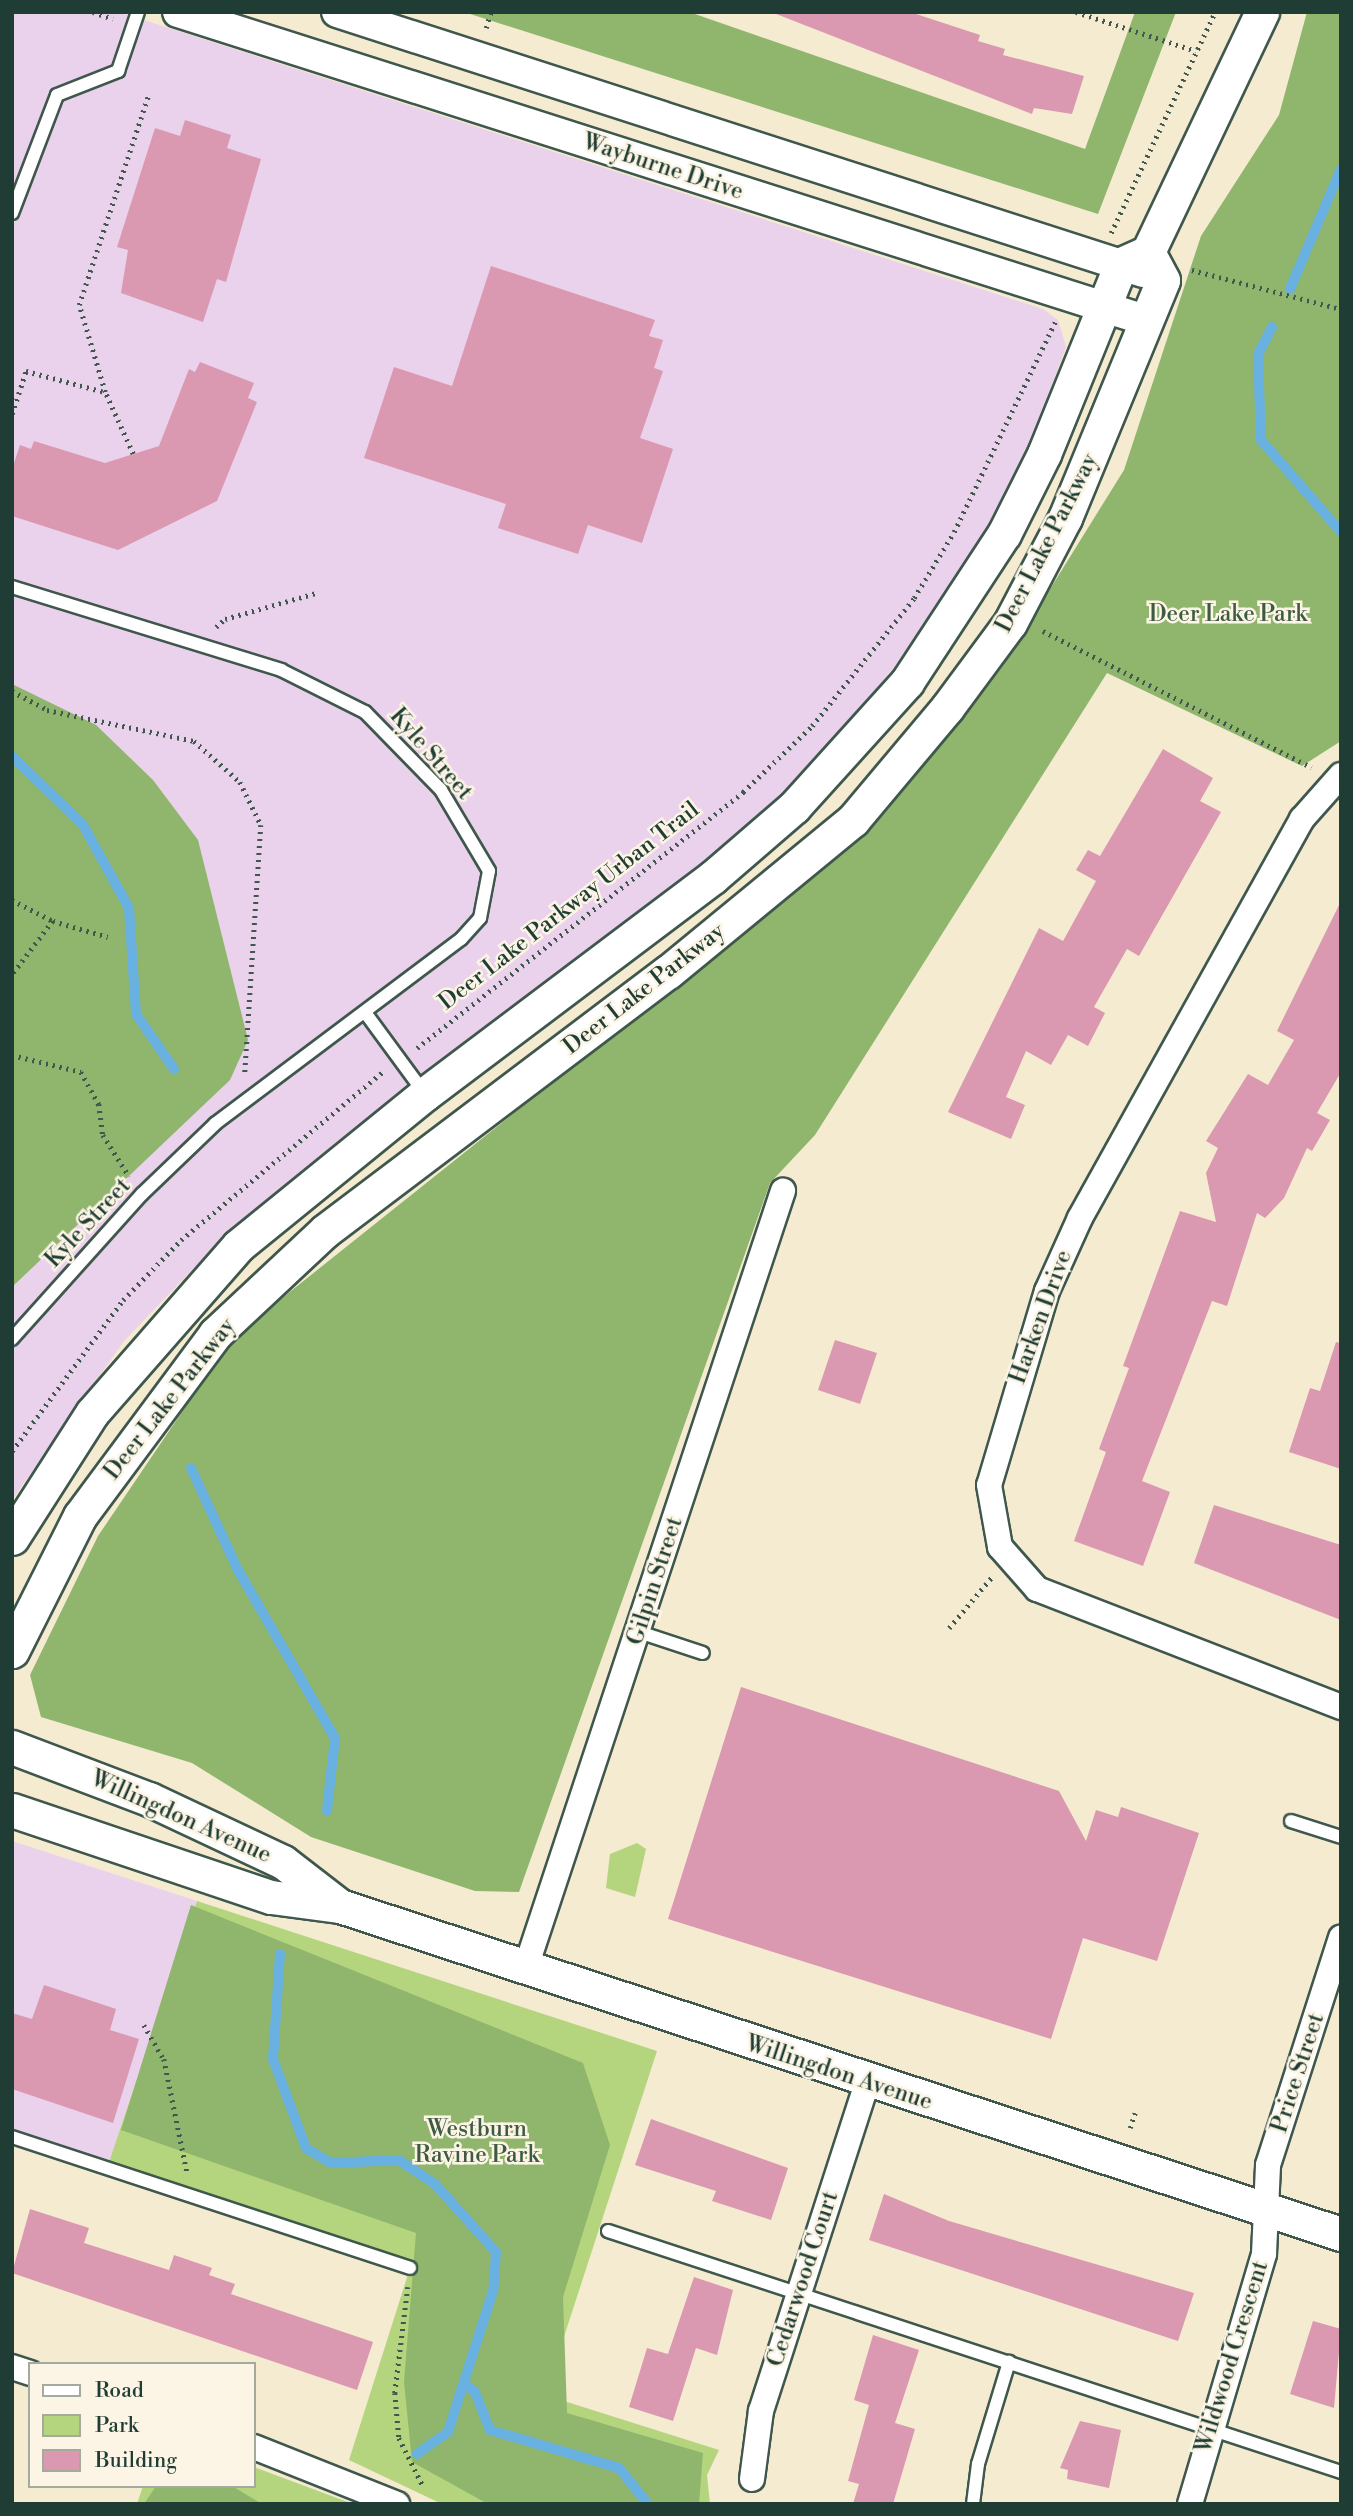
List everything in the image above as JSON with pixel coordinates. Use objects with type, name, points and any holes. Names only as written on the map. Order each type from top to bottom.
[{"type":"main road","name":"Deer Lake Parkway","points":[[12,1538],[92,1413],[157,1331],[238,1247],[425,1094],[713,877],[850,750],[907,682],[1004,534],[1104,306],[1145,260],[1262,12]]},
{"type":"main road","name":"Deer Lake Parkway","points":[[12,1651],[80,1516],[215,1334],[325,1231],[668,972],[853,820],[1010,623],[1065,518],[1148,321],[1145,260]]},
{"type":"main road","name":"Willingdon Avenue","points":[[12,1747],[149,1799],[283,1862],[340,1906]]},
{"type":"main road","name":"Willingdon Avenue","points":[[12,1810],[271,1898],[340,1906],[525,1970],[1341,2234]]},
{"type":"street","name":"Wayburne Drive","points":[[178,12],[1148,321]]},
{"type":"street","points":[[337,12],[1145,260]]},
{"type":"street","name":"Harken Drive","points":[[1336,779],[1301,819],[1062,1254],[991,1464],[993,1528],[1009,1563],[1053,1598],[1341,1707]]},
{"type":"street","name":"Gilpin Street","points":[[525,1970],[783,1191]]},
{"type":"street","name":"Price Street","points":[[1265,2210],[1268,2165],[1340,1945]]},
{"type":"street","name":"Cedarwood Court","points":[[752,2479],[761,2411],[867,2082]]},
{"type":"street","name":"Wildwood Crescent","points":[[1190,2504],[1208,2431],[1264,2254],[1265,2210]]},
{"type":"street","points":[[256,2448],[397,2504]]},
{"type":"lane","points":[[12,213],[57,95],[118,71],[138,12]]},
{"type":"lane","name":"Kyle Street","points":[[12,587],[281,670],[365,712],[441,790],[482,853],[489,871],[480,918],[367,1015],[250,1099],[142,1194],[12,1339]]},
{"type":"lane","points":[[367,1015],[425,1094]]},
{"type":"lane","points":[[639,1632],[703,1653]]},
{"type":"lane","points":[[1291,1821],[1341,1837]]},
{"type":"lane","points":[[12,2137],[410,2268]]},
{"type":"lane","points":[[608,2231],[797,2297],[1009,2362],[1208,2431],[1341,2473]]},
{"type":"lane","points":[[973,2504],[1009,2362]]},
{"type":"path","points":[[1076,12],[1196,51]]},
{"type":"path","points":[[1215,12],[1196,51],[1145,260],[1341,309]]},
{"type":"path","points":[[133,454],[105,392],[79,305],[149,93]]},
{"type":"path","name":"Deer Lake Parkway Urban Trail","points":[[12,1451],[123,1300],[227,1195],[743,792],[812,726],[914,598],[954,533],[1050,324],[1058,320]]},
{"type":"path","points":[[12,414],[26,372],[105,392]]},
{"type":"path","points":[[197,644],[225,619],[316,593]]},
{"type":"path","points":[[1040,616],[1044,636],[1336,779]]},
{"type":"path","points":[[12,691],[47,710],[194,741],[240,782],[261,825],[244,1066],[250,1099]]},
{"type":"path","points":[[12,900],[53,921],[108,937]]},
{"type":"path","points":[[12,975],[53,921]]},
{"type":"path","points":[[12,1055],[81,1072],[96,1095],[103,1135],[142,1194]]},
{"type":"path","points":[[949,1628],[1009,1563]]},
{"type":"path","points":[[144,2025],[164,2059],[192,2197]]},
{"type":"path","points":[[1130,2128],[1135,2113]]},
{"type":"path","points":[[410,2268],[395,2393],[399,2438],[423,2486]]},
{"type":"shaded area","points":[[12,12],[119,12],[1043,309],[1058,320],[1066,347],[1029,449],[995,517],[922,634],[801,778],[736,837],[237,1223],[124,1341],[12,1500]]},
{"type":"shaded area","points":[[12,1841],[197,1901],[107,2168],[12,2137]]},
{"type":"green space","points":[[464,12],[692,13],[1085,149],[1135,12],[1176,12],[1098,214]]},
{"type":"green space","name":"Deer Lake Park","points":[[1307,12],[1341,12],[1341,741],[1302,766],[1107,673],[815,1135],[770,1183],[519,1892],[475,1891],[311,1837],[192,1763],[41,1717],[30,1675],[98,1536],[232,1338],[855,841],[999,671],[1124,470],[1201,236],[1279,115]]},
{"type":"green space","points":[[12,684],[96,725],[153,780],[198,840],[248,1040],[230,1080],[12,1287]]},
{"type":"green space","points":[[637,1843],[646,1849],[635,1897],[606,1888],[610,1854]]},
{"type":"green space","name":"Westburn Ravine Park","points":[[197,1901],[657,2051],[545,2395],[719,2450],[707,2475],[710,2504],[442,2504],[349,2460],[410,2268],[107,2168]]},
{"type":"green space","name":"Westburn Ravine Park","points":[[191,1905],[583,2063],[610,2145],[563,2297],[567,2413],[703,2453],[699,2504],[488,2504],[412,2462],[404,2382],[416,2233],[121,2130]]},
{"type":"green space","points":[[256,2468],[353,2504],[137,2504],[142,2488],[256,2488]]},
{"type":"green space","points":[[155,2488],[235,2488],[262,2504],[144,2504]]},
{"type":"building","points":[[771,12],[910,12],[980,35],[978,41],[1005,49],[1003,55],[1084,76],[1072,114],[1034,108],[1032,114]]},
{"type":"building","points":[[185,120],[231,135],[227,148],[261,159],[226,282],[217,279],[203,322],[121,293],[128,250],[117,247],[155,128],[180,136]]},
{"type":"building","points":[[491,266],[655,320],[649,336],[663,340],[654,368],[663,371],[640,438],[673,449],[642,543],[588,525],[578,554],[498,528],[506,504],[364,458],[394,367],[452,386]]},
{"type":"building","points":[[200,362],[254,383],[248,398],[257,402],[217,501],[118,550],[12,516],[12,469],[20,445],[31,449],[34,441],[105,463],[159,446],[189,369],[195,372]]},
{"type":"building","points":[[1163,749],[1213,778],[1200,801],[1221,812],[1139,956],[1127,949],[1094,1007],[1105,1013],[1088,1046],[1068,1035],[1051,1065],[1026,1051],[1006,1097],[1025,1105],[1011,1139],[948,1112],[1039,928],[1063,941],[1096,881],[1076,870],[1088,850],[1100,856]]},
{"type":"building","points":[[1341,901],[1341,1072],[1317,1113],[1330,1120],[1312,1151],[1307,1148],[1284,1198],[1265,1218],[1257,1213],[1227,1306],[1212,1301],[1142,1481],[1170,1492],[1143,1566],[1074,1541],[1106,1452],[1099,1449],[1129,1368],[1123,1366],[1180,1211],[1216,1222],[1206,1173],[1218,1148],[1206,1141],[1248,1074],[1268,1085],[1294,1040],[1277,1031]]},
{"type":"building","points":[[835,1340],[877,1353],[860,1404],[818,1390]]},
{"type":"building","points":[[1336,1342],[1341,1343],[1341,1469],[1289,1452],[1310,1388],[1320,1391]]},
{"type":"building","points":[[1214,1505],[1341,1545],[1341,1620],[1194,1563]]},
{"type":"building","points":[[741,1687],[1059,1791],[1086,1841],[1096,1810],[1118,1817],[1121,1807],[1199,1833],[1157,1961],[1083,1938],[1051,2039],[668,1919]]},
{"type":"building","points":[[44,1985],[116,2009],[110,2030],[139,2039],[113,2123],[12,2089],[12,2013],[32,2019]]},
{"type":"building","points":[[651,2119],[788,2168],[771,2220],[712,2201],[716,2191],[635,2165]]},
{"type":"building","points":[[884,2194],[949,2221],[1194,2293],[1178,2341],[869,2240]]},
{"type":"building","points":[[30,2209],[89,2228],[84,2243],[169,2270],[174,2255],[212,2268],[209,2275],[235,2284],[231,2294],[373,2342],[357,2390],[12,2273]]},
{"type":"building","points":[[694,2277],[733,2290],[717,2355],[696,2348],[673,2421],[629,2407],[647,2348],[668,2354]]},
{"type":"building","points":[[1313,2321],[1341,2329],[1334,2408],[1290,2394]]},
{"type":"building","points":[[873,2335],[919,2350],[895,2423],[915,2429],[893,2504],[853,2504],[859,2484],[848,2481],[869,2405],[854,2400]]},
{"type":"building","points":[[1080,2421],[1121,2430],[1109,2488],[1067,2479],[1068,2470],[1060,2468]]},
{"type":"waterway","points":[[1290,289],[1341,169]]},
{"type":"waterway","points":[[1272,327],[1258,355],[1261,440],[1341,532]]},
{"type":"waterway","points":[[12,756],[83,825],[129,908],[136,1014],[174,1069]]},
{"type":"waterway","points":[[191,1468],[238,1570],[335,1738],[327,1811]]},
{"type":"waterway","points":[[280,1954],[273,2059],[306,2148],[331,2163],[399,2160],[435,2184],[496,2252],[493,2291],[448,2432],[417,2454]]},
{"type":"waterway","points":[[464,2383],[475,2392],[490,2430],[619,2468],[648,2504]]}]
